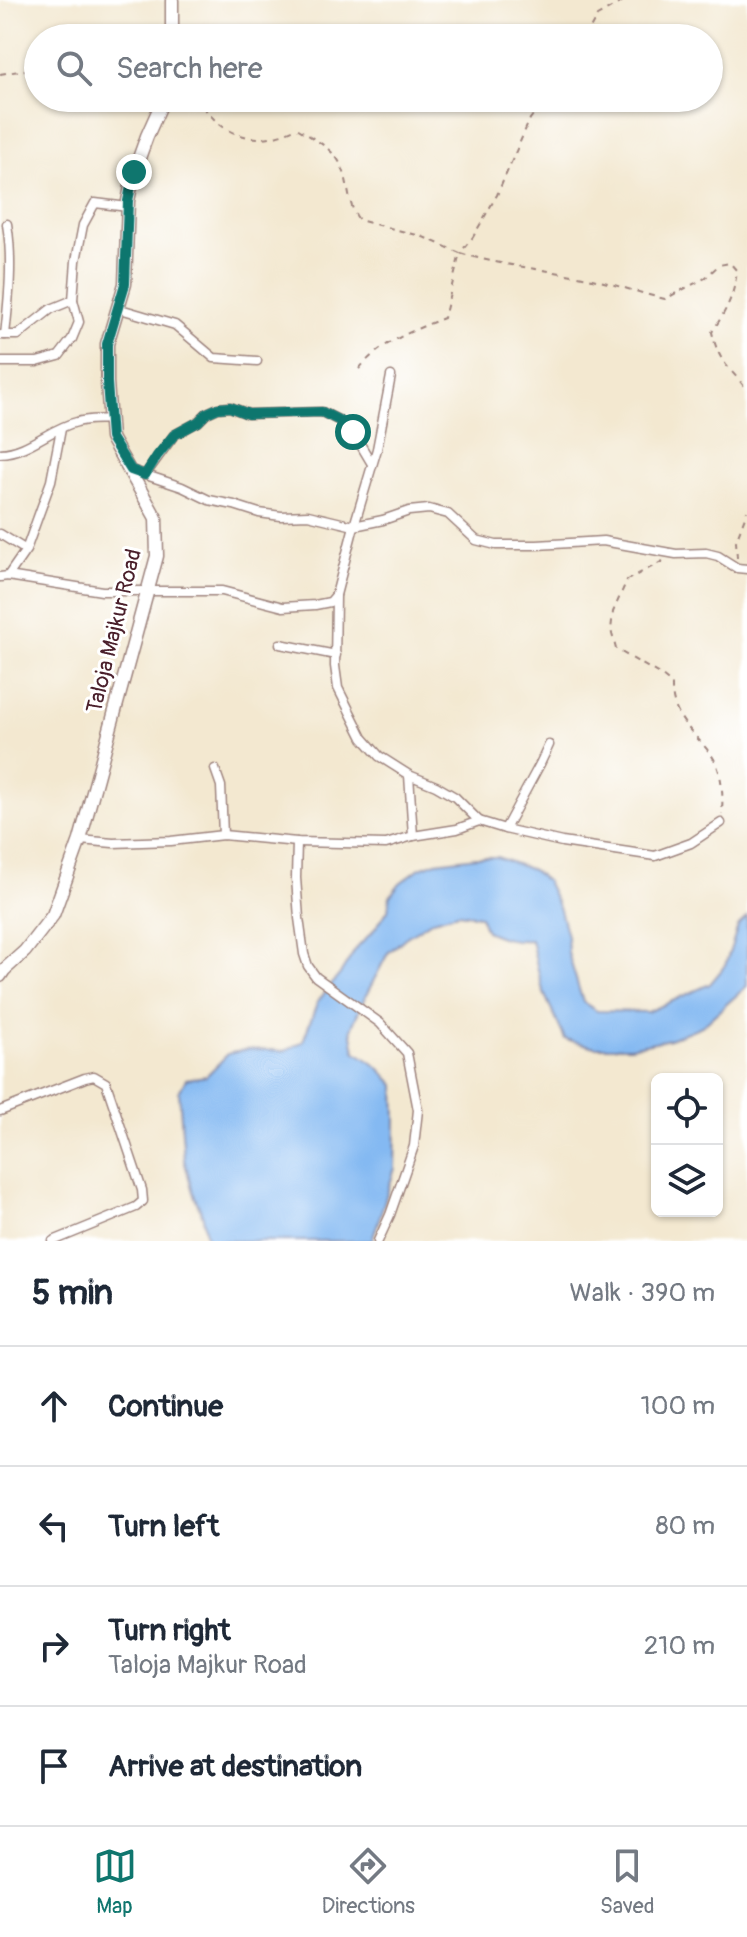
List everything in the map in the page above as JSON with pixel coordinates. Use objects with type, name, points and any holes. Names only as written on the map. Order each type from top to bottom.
[{"type":"street","points":[[172,0],[172,24]]},
{"type":"street","name":"Taloja Majkur Road","points":[[0,976],[25,951],[53,915],[80,840],[157,556],[156,518],[111,438],[107,344],[125,284],[128,207],[134,172],[158,112]]},
{"type":"street","points":[[0,362],[37,362],[59,356],[72,339],[79,322],[73,300],[83,225],[95,203],[128,207]]},
{"type":"street","points":[[7,224],[10,240],[9,302],[3,335],[18,335],[51,309],[73,300]]},
{"type":"street","points":[[117,308],[175,325],[214,358],[257,361]]},
{"type":"street","points":[[391,376],[372,464],[336,595],[338,688],[363,738],[379,756],[409,775],[455,797],[479,821],[505,829],[562,842],[655,856],[691,843],[721,823]]},
{"type":"street","points":[[145,475],[174,435],[198,422],[207,413],[230,407],[248,414],[322,412],[353,432],[372,464]]},
{"type":"street","points":[[0,453],[31,445],[76,422],[109,419]]},
{"type":"street","points":[[4,577],[26,550],[51,481],[61,429]]},
{"type":"street","points":[[131,470],[182,487],[209,500],[259,513],[308,515],[354,526],[409,511],[429,509],[448,514],[476,540],[496,545],[603,541],[676,554],[706,553],[742,568]]},
{"type":"street","points":[[0,534],[26,550]]},
{"type":"street","points":[[4,577],[102,591],[222,591],[283,607],[330,602],[336,595]]},
{"type":"street","points":[[280,644],[336,655]]},
{"type":"street","points":[[505,829],[549,745]]},
{"type":"street","points":[[215,769],[221,786],[223,835]]},
{"type":"street","points":[[409,775],[413,836]]},
{"type":"street","points":[[80,840],[171,841],[223,835],[297,842],[386,844],[457,829],[479,821]]},
{"type":"street","points":[[297,842],[300,930],[308,966],[316,977],[380,1023],[407,1053],[418,1110],[414,1146],[378,1241]]},
{"type":"street","points":[[0,1111],[85,1078],[94,1076],[106,1083],[143,1201],[136,1207],[53,1241]]},
{"type":"path","points":[[593,24],[597,16],[625,0]]},
{"type":"path","points":[[0,74],[24,70]]},
{"type":"path","points":[[207,112],[220,125],[247,138],[284,134],[297,128],[331,152],[341,165],[352,211],[359,220],[421,236],[488,262],[590,278],[665,299],[705,278],[719,265],[730,263],[737,271],[734,290],[725,313],[712,332],[721,360],[747,390]]},
{"type":"path","points":[[359,369],[368,358],[409,331],[444,318],[460,253],[497,195],[535,112]]},
{"type":"path","points":[[742,568],[736,541],[747,511]]},
{"type":"path","points":[[676,554],[627,580],[613,612],[611,630],[616,649],[672,684],[671,700],[682,722],[711,754],[718,770],[723,793],[721,823]]},
{"type":"water","points":[[497,857],[532,870],[546,881],[560,910],[568,953],[583,1002],[597,1011],[648,1012],[710,984],[725,966],[738,926],[747,917],[747,986],[702,1026],[670,1039],[630,1047],[595,1047],[565,1039],[543,991],[531,940],[508,939],[486,931],[480,916],[458,913],[433,920],[388,953],[351,1029],[355,1051],[378,1067],[395,1085],[395,1168],[372,1241],[207,1241],[203,1217],[184,1159],[179,1092],[186,1079],[206,1076],[228,1054],[248,1049],[285,1051],[303,1041],[318,1001],[388,910],[390,896],[400,883],[420,868],[436,862]]},
{"type":"route","points":[[134,172],[128,201],[125,284],[107,344],[111,438],[131,470],[145,475],[174,435],[218,408],[230,407],[248,414],[322,412],[353,432]]}]
